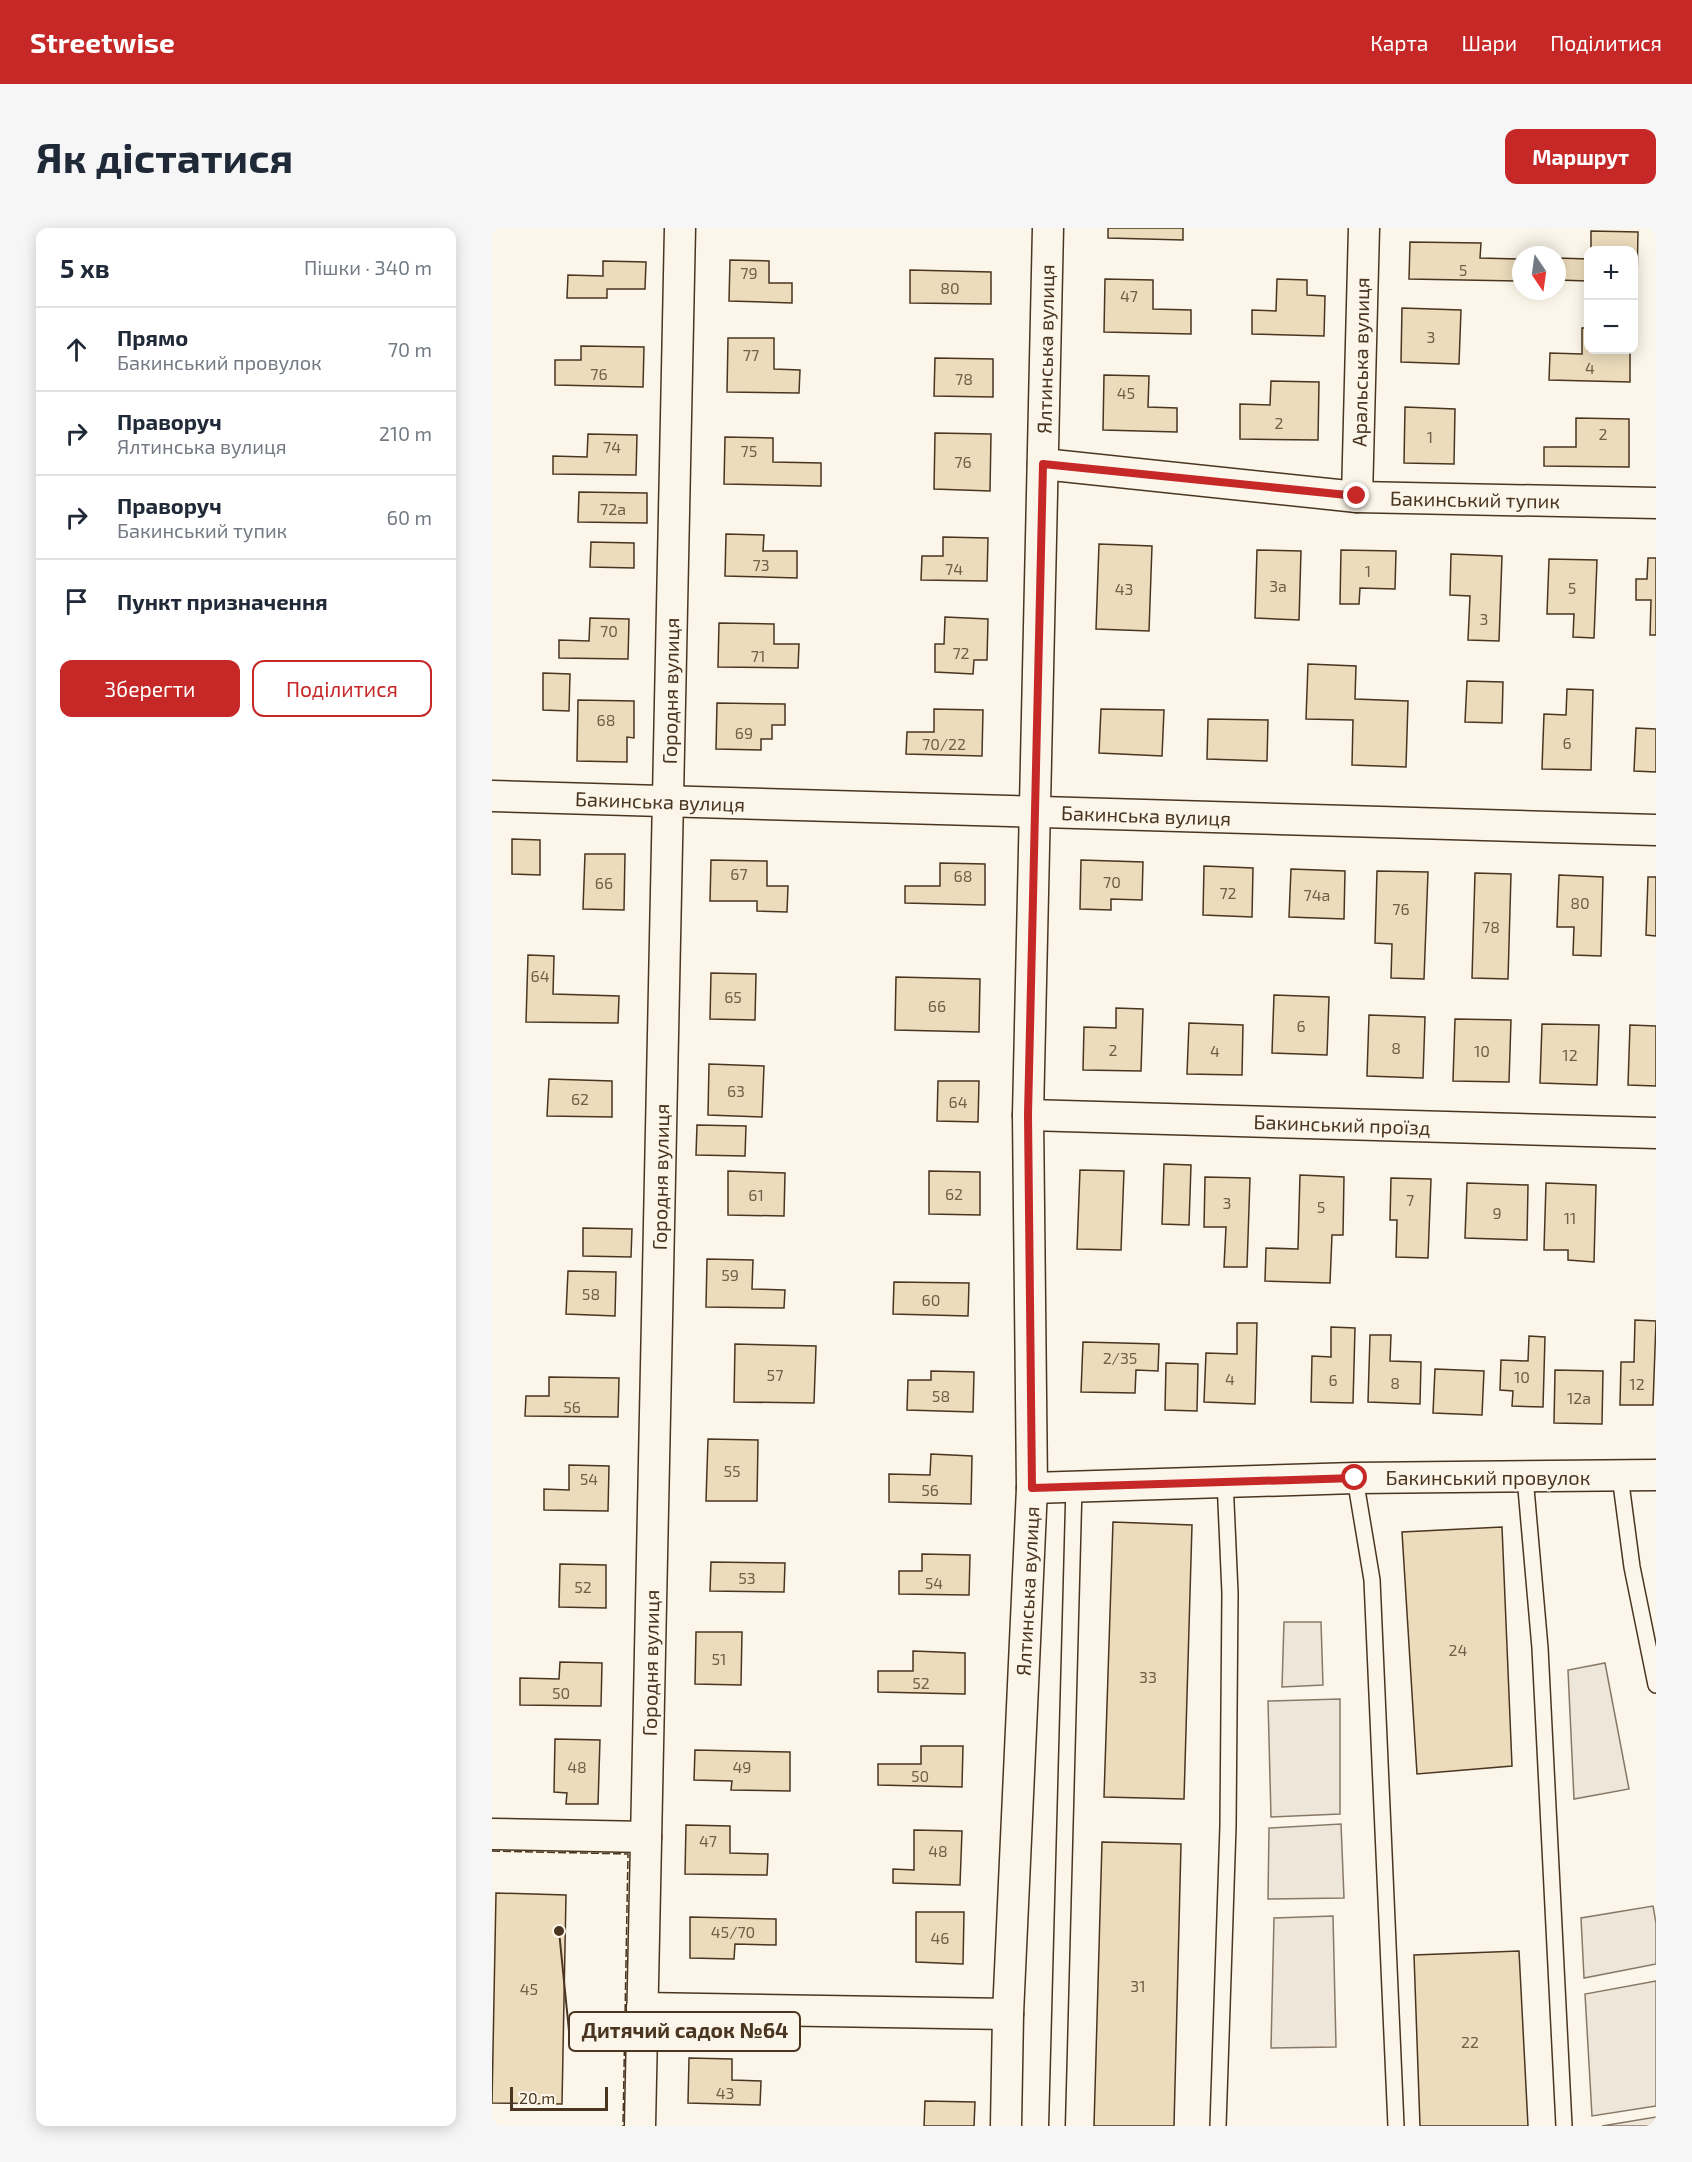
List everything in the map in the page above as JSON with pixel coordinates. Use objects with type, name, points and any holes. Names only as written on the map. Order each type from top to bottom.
[{"type":"street","name":"Городня вулиця","points":[[640,2126],[680,228]]},
{"type":"street","name":"Ялтинська вулиця","points":[[1006,2126],[1008,2014],[1032,1488],[1028,1115],[1048,228]]},
{"type":"street","name":"Аральська вулиця","points":[[1357,496],[1364,228]]},
{"type":"street","name":"Бакинський тупик","points":[[1043,464],[1357,496],[1656,503]]},
{"type":"street","name":"Бакинська вулиця","points":[[492,796],[1656,830]]},
{"type":"street","name":"Бакинський проїзд","points":[[1028,1115],[1656,1133]]},
{"type":"street","name":"Бакинський провулок","points":[[1032,1488],[1225,1480],[1656,1475]]},
{"type":"street","points":[[492,1834],[646,1837]]},
{"type":"street","points":[[642,2008],[1008,2014]]},
{"type":"lane","points":[[1620,1476],[1632,1567],[1656,1685]]},
{"type":"lane","points":[[1525,1477],[1540,1648],[1564,2126]]},
{"type":"lane","points":[[1355,1478],[1372,1580],[1396,2126]]},
{"type":"lane","points":[[1218,2126],[1228,1814],[1230,1593],[1225,1480]]},
{"type":"lane","points":[[1057,2126],[1074,1486]]},
{"type":"shaded area","points":[[1284,1622],[1321,1622],[1323,1685],[1282,1687]]},
{"type":"shaded area","points":[[1605,1663],[1629,1789],[1574,1799],[1568,1670]]},
{"type":"shaded area","points":[[1340,1699],[1340,1814],[1271,1817],[1268,1701]]},
{"type":"shaded area","points":[[1341,1824],[1344,1898],[1268,1899],[1269,1828]]},
{"type":"shaded area","points":[[1653,1906],[1656,1923],[1656,1964],[1584,1978],[1581,1918]]},
{"type":"shaded area","points":[[1333,1916],[1336,2047],[1271,2048],[1274,1918]]},
{"type":"shaded area","points":[[1656,1981],[1656,2106],[1592,2116],[1585,1994]]},
{"type":"shaded area","points":[[1656,2117],[1656,2126],[1602,2126]]},
{"type":"building","points":[[1108,228],[1183,228],[1183,240],[1108,238]]},
{"type":"building","points":[[1591,231],[1638,232],[1638,246],[1591,246]]},
{"type":"building","points":[[1410,242],[1481,243],[1480,258],[1512,259],[1512,281],[1409,279]]},
{"type":"building","points":[[1566,258],[1584,259],[1584,281],[1566,280]]},
{"type":"building","points":[[730,260],[769,261],[769,283],[792,283],[792,303],[729,301]]},
{"type":"building","points":[[603,261],[646,262],[645,289],[607,289],[607,298],[567,298],[568,275],[603,276]]},
{"type":"building","points":[[910,270],[991,272],[991,304],[910,303]]},
{"type":"building","points":[[1105,279],[1153,280],[1153,309],[1191,310],[1191,334],[1104,332]]},
{"type":"building","points":[[1277,279],[1307,280],[1307,295],[1325,296],[1324,336],[1252,334],[1252,310],[1276,311]]},
{"type":"building","points":[[1402,308],[1461,310],[1459,364],[1401,362]]},
{"type":"building","points":[[1582,328],[1584,328],[1584,354],[1630,354],[1630,382],[1549,380],[1550,353],[1582,354]]},
{"type":"building","points":[[728,338],[774,338],[774,369],[800,370],[799,393],[727,392]]},
{"type":"building","points":[[581,346],[644,347],[643,387],[555,385],[555,360],[581,360]]},
{"type":"building","points":[[935,358],[993,359],[993,397],[934,396]]},
{"type":"building","points":[[1104,375],[1149,376],[1148,407],[1177,408],[1177,432],[1103,430]]},
{"type":"building","points":[[1271,381],[1319,382],[1318,440],[1240,439],[1240,404],[1270,405]]},
{"type":"building","points":[[1405,407],[1455,409],[1454,464],[1404,463]]},
{"type":"building","points":[[1576,418],[1629,419],[1629,467],[1544,466],[1544,447],[1576,447]]},
{"type":"building","points":[[935,433],[991,434],[990,491],[934,489]]},
{"type":"building","points":[[588,434],[637,435],[636,475],[553,474],[553,456],[587,457]]},
{"type":"building","points":[[725,437],[773,438],[773,462],[821,463],[821,486],[724,484]]},
{"type":"building","points":[[579,492],[647,493],[647,523],[578,522]]},
{"type":"building","points":[[726,534],[764,535],[763,551],[797,551],[797,578],[725,576]]},
{"type":"building","points":[[943,537],[988,538],[987,581],[921,580],[922,556],[943,556]]},
{"type":"building","points":[[591,542],[634,543],[634,568],[590,567]]},
{"type":"building","points":[[1099,544],[1152,546],[1149,631],[1096,629]]},
{"type":"building","points":[[1257,550],[1301,551],[1299,620],[1255,618]]},
{"type":"building","points":[[1341,550],[1396,551],[1395,589],[1360,588],[1359,604],[1340,604]]},
{"type":"building","points":[[1451,554],[1502,556],[1499,641],[1468,640],[1470,596],[1450,595]]},
{"type":"building","points":[[1648,558],[1656,558],[1656,635],[1650,635],[1651,600],[1636,600],[1636,579],[1647,579]]},
{"type":"building","points":[[1549,559],[1597,560],[1594,638],[1573,637],[1574,614],[1547,614]]},
{"type":"building","points":[[945,617],[988,619],[987,660],[974,660],[973,674],[935,672],[935,644],[944,644]]},
{"type":"building","points":[[590,618],[629,619],[628,659],[559,658],[559,640],[589,641]]},
{"type":"building","points":[[719,623],[774,624],[774,644],[799,644],[798,668],[718,667]]},
{"type":"building","points":[[1308,664],[1356,666],[1355,699],[1408,701],[1406,767],[1352,765],[1353,720],[1306,719]]},
{"type":"building","points":[[543,673],[570,674],[569,711],[543,710]]},
{"type":"building","points":[[1467,681],[1503,682],[1502,723],[1465,722]]},
{"type":"building","points":[[1567,689],[1593,690],[1591,770],[1542,769],[1544,714],[1566,715]]},
{"type":"building","points":[[578,700],[634,701],[634,738],[627,737],[627,762],[577,761]]},
{"type":"building","points":[[717,703],[785,704],[785,725],[772,725],[772,739],[761,739],[761,750],[716,749]]},
{"type":"building","points":[[934,709],[983,710],[982,756],[906,754],[907,732],[934,732]]},
{"type":"building","points":[[1101,709],[1164,710],[1162,756],[1099,753]]},
{"type":"building","points":[[1208,719],[1268,720],[1267,761],[1207,759]]},
{"type":"building","points":[[1636,728],[1656,729],[1656,772],[1634,771]]},
{"type":"building","points":[[512,839],[540,840],[540,875],[512,874]]},
{"type":"building","points":[[585,854],[625,854],[624,910],[583,909]]},
{"type":"building","points":[[711,860],[767,861],[767,886],[788,886],[787,912],[757,911],[757,901],[710,901]]},
{"type":"building","points":[[1081,860],[1143,862],[1142,900],[1111,899],[1111,910],[1080,909]]},
{"type":"building","points":[[940,863],[985,864],[985,905],[905,903],[905,886],[940,886]]},
{"type":"building","points":[[1204,866],[1253,868],[1252,917],[1203,915]]},
{"type":"building","points":[[1291,869],[1345,871],[1344,919],[1289,917]]},
{"type":"building","points":[[1377,871],[1428,872],[1424,979],[1391,978],[1392,944],[1375,943]]},
{"type":"building","points":[[1475,873],[1511,874],[1508,979],[1472,978]]},
{"type":"building","points":[[1559,875],[1603,877],[1601,956],[1573,955],[1574,927],[1557,927]]},
{"type":"building","points":[[1648,877],[1656,877],[1656,936],[1646,935]]},
{"type":"building","points":[[528,955],[554,956],[553,994],[619,996],[618,1023],[526,1022]]},
{"type":"building","points":[[711,973],[756,974],[755,1020],[710,1019]]},
{"type":"building","points":[[896,977],[980,979],[979,1032],[895,1030]]},
{"type":"building","points":[[1274,995],[1329,997],[1327,1055],[1272,1053]]},
{"type":"building","points":[[1116,1008],[1143,1009],[1141,1071],[1083,1070],[1084,1027],[1116,1028]]},
{"type":"building","points":[[1369,1015],[1425,1017],[1423,1078],[1367,1076]]},
{"type":"building","points":[[1455,1019],[1511,1020],[1509,1082],[1453,1081]]},
{"type":"building","points":[[1189,1023],[1243,1025],[1242,1075],[1187,1074]]},
{"type":"building","points":[[1542,1024],[1599,1025],[1597,1085],[1540,1083]]},
{"type":"building","points":[[1630,1025],[1656,1026],[1656,1086],[1628,1085]]},
{"type":"building","points":[[709,1064],[764,1066],[762,1117],[708,1115]]},
{"type":"building","points":[[549,1079],[612,1081],[612,1117],[547,1116]]},
{"type":"building","points":[[938,1081],[979,1081],[978,1122],[937,1121]]},
{"type":"building","points":[[697,1125],[746,1126],[745,1156],[696,1155]]},
{"type":"building","points":[[1164,1164],[1191,1165],[1189,1225],[1162,1224]]},
{"type":"building","points":[[1080,1170],[1124,1171],[1121,1250],[1077,1249]]},
{"type":"building","points":[[728,1171],[785,1173],[784,1216],[728,1215]]},
{"type":"building","points":[[929,1171],[980,1172],[980,1215],[929,1214]]},
{"type":"building","points":[[1300,1175],[1344,1177],[1343,1235],[1332,1235],[1330,1283],[1265,1281],[1266,1248],[1298,1249]]},
{"type":"building","points":[[1205,1177],[1250,1178],[1247,1267],[1224,1267],[1226,1227],[1204,1227]]},
{"type":"building","points":[[1391,1178],[1431,1179],[1428,1258],[1396,1257],[1397,1220],[1390,1220]]},
{"type":"building","points":[[1467,1183],[1528,1185],[1527,1240],[1465,1238]]},
{"type":"building","points":[[1546,1183],[1596,1185],[1594,1262],[1568,1260],[1568,1250],[1544,1250]]},
{"type":"building","points":[[583,1228],[632,1229],[631,1257],[583,1256]]},
{"type":"building","points":[[707,1259],[753,1260],[752,1289],[785,1290],[784,1308],[706,1307]]},
{"type":"building","points":[[568,1271],[616,1272],[615,1316],[566,1314]]},
{"type":"building","points":[[894,1282],[969,1283],[968,1316],[893,1314]]},
{"type":"building","points":[[1635,1320],[1656,1321],[1653,1405],[1620,1405],[1621,1362],[1634,1362]]},
{"type":"building","points":[[1237,1323],[1257,1323],[1255,1404],[1204,1402],[1206,1353],[1237,1354]]},
{"type":"building","points":[[1331,1327],[1355,1328],[1353,1403],[1311,1402],[1312,1356],[1331,1357]]},
{"type":"building","points":[[1370,1335],[1391,1335],[1390,1361],[1421,1362],[1420,1404],[1368,1402]]},
{"type":"building","points":[[1529,1336],[1545,1337],[1543,1407],[1512,1406],[1513,1391],[1500,1390],[1501,1360],[1528,1361]]},
{"type":"building","points":[[1083,1342],[1159,1344],[1158,1371],[1136,1370],[1135,1393],[1081,1392]]},
{"type":"building","points":[[735,1344],[816,1346],[814,1403],[734,1402]]},
{"type":"building","points":[[1166,1363],[1198,1364],[1197,1411],[1165,1410]]},
{"type":"building","points":[[1435,1369],[1484,1371],[1482,1415],[1433,1413]]},
{"type":"building","points":[[1555,1370],[1603,1371],[1602,1424],[1554,1423]]},
{"type":"building","points":[[931,1371],[974,1372],[973,1412],[907,1410],[908,1380],[931,1380]]},
{"type":"building","points":[[549,1377],[619,1378],[618,1417],[525,1416],[526,1396],[549,1396]]},
{"type":"building","points":[[708,1439],[758,1440],[757,1501],[706,1501]]},
{"type":"building","points":[[931,1454],[972,1456],[971,1504],[889,1502],[889,1474],[930,1475]]},
{"type":"building","points":[[569,1465],[609,1466],[608,1511],[544,1510],[544,1489],[569,1490]]},
{"type":"building","points":[[1113,1522],[1192,1525],[1184,1799],[1104,1797]]},
{"type":"building","points":[[1502,1527],[1512,1766],[1417,1774],[1402,1532]]},
{"type":"building","points":[[922,1554],[970,1555],[969,1595],[899,1594],[899,1571],[922,1571]]},
{"type":"building","points":[[711,1562],[785,1563],[784,1592],[710,1591]]},
{"type":"building","points":[[560,1564],[606,1565],[606,1608],[559,1607]]},
{"type":"building","points":[[696,1632],[742,1632],[741,1685],[695,1684]]},
{"type":"building","points":[[913,1651],[965,1653],[965,1694],[878,1692],[878,1671],[913,1671]]},
{"type":"building","points":[[560,1662],[602,1663],[601,1706],[520,1705],[520,1678],[559,1679]]},
{"type":"building","points":[[555,1739],[600,1740],[598,1804],[566,1804],[567,1793],[554,1792]]},
{"type":"building","points":[[921,1746],[963,1746],[962,1787],[878,1785],[878,1764],[921,1764]]},
{"type":"building","points":[[695,1750],[790,1752],[790,1791],[731,1790],[732,1781],[694,1780]]},
{"type":"building","points":[[686,1825],[730,1826],[730,1853],[768,1854],[767,1875],[685,1874]]},
{"type":"building","points":[[914,1830],[962,1831],[960,1885],[893,1883],[893,1869],[914,1870]]},
{"type":"building","points":[[1102,1842],[1181,1844],[1174,2126],[1094,2126]]},
{"type":"building","points":[[496,1893],[566,1895],[562,2104],[492,2103]]},
{"type":"building","points":[[916,1912],[964,1912],[963,1964],[916,1962]]},
{"type":"building","points":[[690,1917],[776,1919],[776,1945],[735,1944],[734,1959],[690,1958]]},
{"type":"building","points":[[1519,1951],[1528,2126],[1420,2126],[1414,1955]]},
{"type":"building","points":[[689,2058],[732,2059],[732,2080],[761,2081],[760,2105],[688,2103]]},
{"type":"building","points":[[925,2101],[975,2102],[974,2126],[924,2126]]},
{"type":"fence","points":[[492,1851],[628,1854],[623,2126]]},
{"type":"place","name":"Дитячий садок №64","points":[[559,1931]]},
{"type":"route","points":[[1355,1478],[1225,1480],[1032,1488],[1028,1115],[1043,464],[1357,496]]}]
